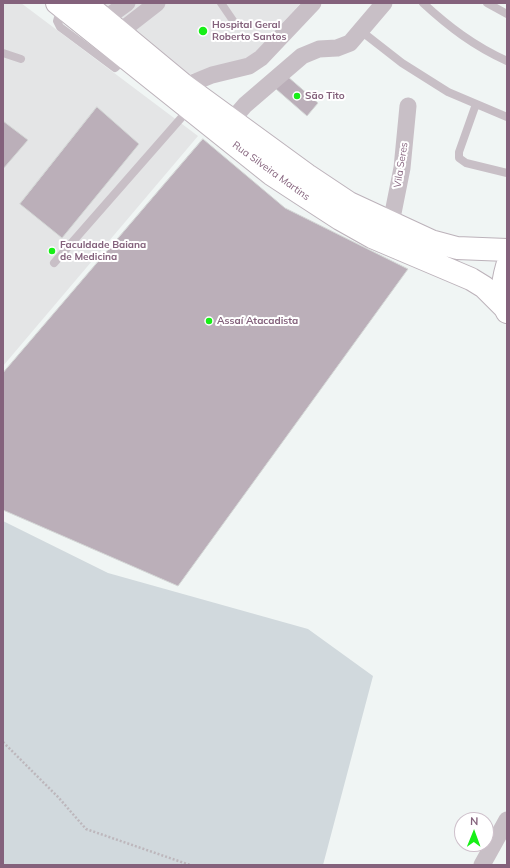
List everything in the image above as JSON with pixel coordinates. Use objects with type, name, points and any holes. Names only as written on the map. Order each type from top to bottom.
[{"type":"main road","name":"Rua Silveira Martins","points":[[85,3],[108,29],[126,59],[271,174],[340,219],[411,254],[471,279],[484,287],[506,310]]},
{"type":"main road","name":"Rua Silveira Martins","points":[[59,5],[108,29],[307,175],[337,195],[431,241],[457,248],[507,250]]},
{"type":"main road","points":[[506,310],[502,287],[507,266]]},
{"type":"street","points":[[108,29],[127,3]]},
{"type":"street","points":[[108,29],[157,3]]},
{"type":"street","points":[[185,86],[212,75],[249,66],[262,58],[314,3]]},
{"type":"street","points":[[232,120],[245,105],[302,56],[319,49],[344,46],[350,43],[384,3]]},
{"type":"street","name":"Vila Seres","points":[[392,223],[402,168],[408,106]]},
{"type":"street","points":[[482,865],[507,820]]},
{"type":"lane","points":[[221,3],[234,22]]},
{"type":"lane","points":[[423,3],[482,50],[507,61]]},
{"type":"lane","points":[[487,3],[507,14]]},
{"type":"lane","points":[[59,5],[57,21],[60,27],[116,68],[126,59]]},
{"type":"lane","points":[[361,31],[402,63],[448,92],[507,117]]},
{"type":"lane","points":[[3,54],[21,59]]},
{"type":"lane","points":[[476,104],[459,152],[459,158],[466,163],[507,173]]},
{"type":"lane","points":[[54,263],[189,109]]},
{"type":"path","points":[[3,742],[58,797],[86,829],[190,865]]},
{"type":"shaded area","name":"Faculdade Baiana de Medicina","points":[[3,3],[21,3],[198,136],[3,366]]},
{"type":"shaded area","name":"Hospital Geral Roberto Santos","points":[[96,3],[301,3],[249,59],[187,75]]},
{"type":"shaded area","points":[[3,521],[108,573],[308,629],[373,676],[323,865],[3,865]]},
{"type":"building","name":"São Tito","points":[[287,76],[318,103],[307,116],[276,89]]},
{"type":"building","points":[[97,107],[139,144],[62,238],[20,204]]},
{"type":"building","points":[[3,121],[28,140],[3,169]]},
{"type":"building","name":"Assaí Atacadista","points":[[203,139],[285,208],[408,269],[178,586],[3,510],[3,373]]},
{"type":"place","name":"Hospital Geral Roberto Santos","points":[[203,31]]},
{"type":"place","name":"São Tito","points":[[297,96]]},
{"type":"place","name":"Faculdade Baiana de Medicina","points":[[52,251]]},
{"type":"place","name":"Assaí Atacadista","points":[[209,321]]}]
